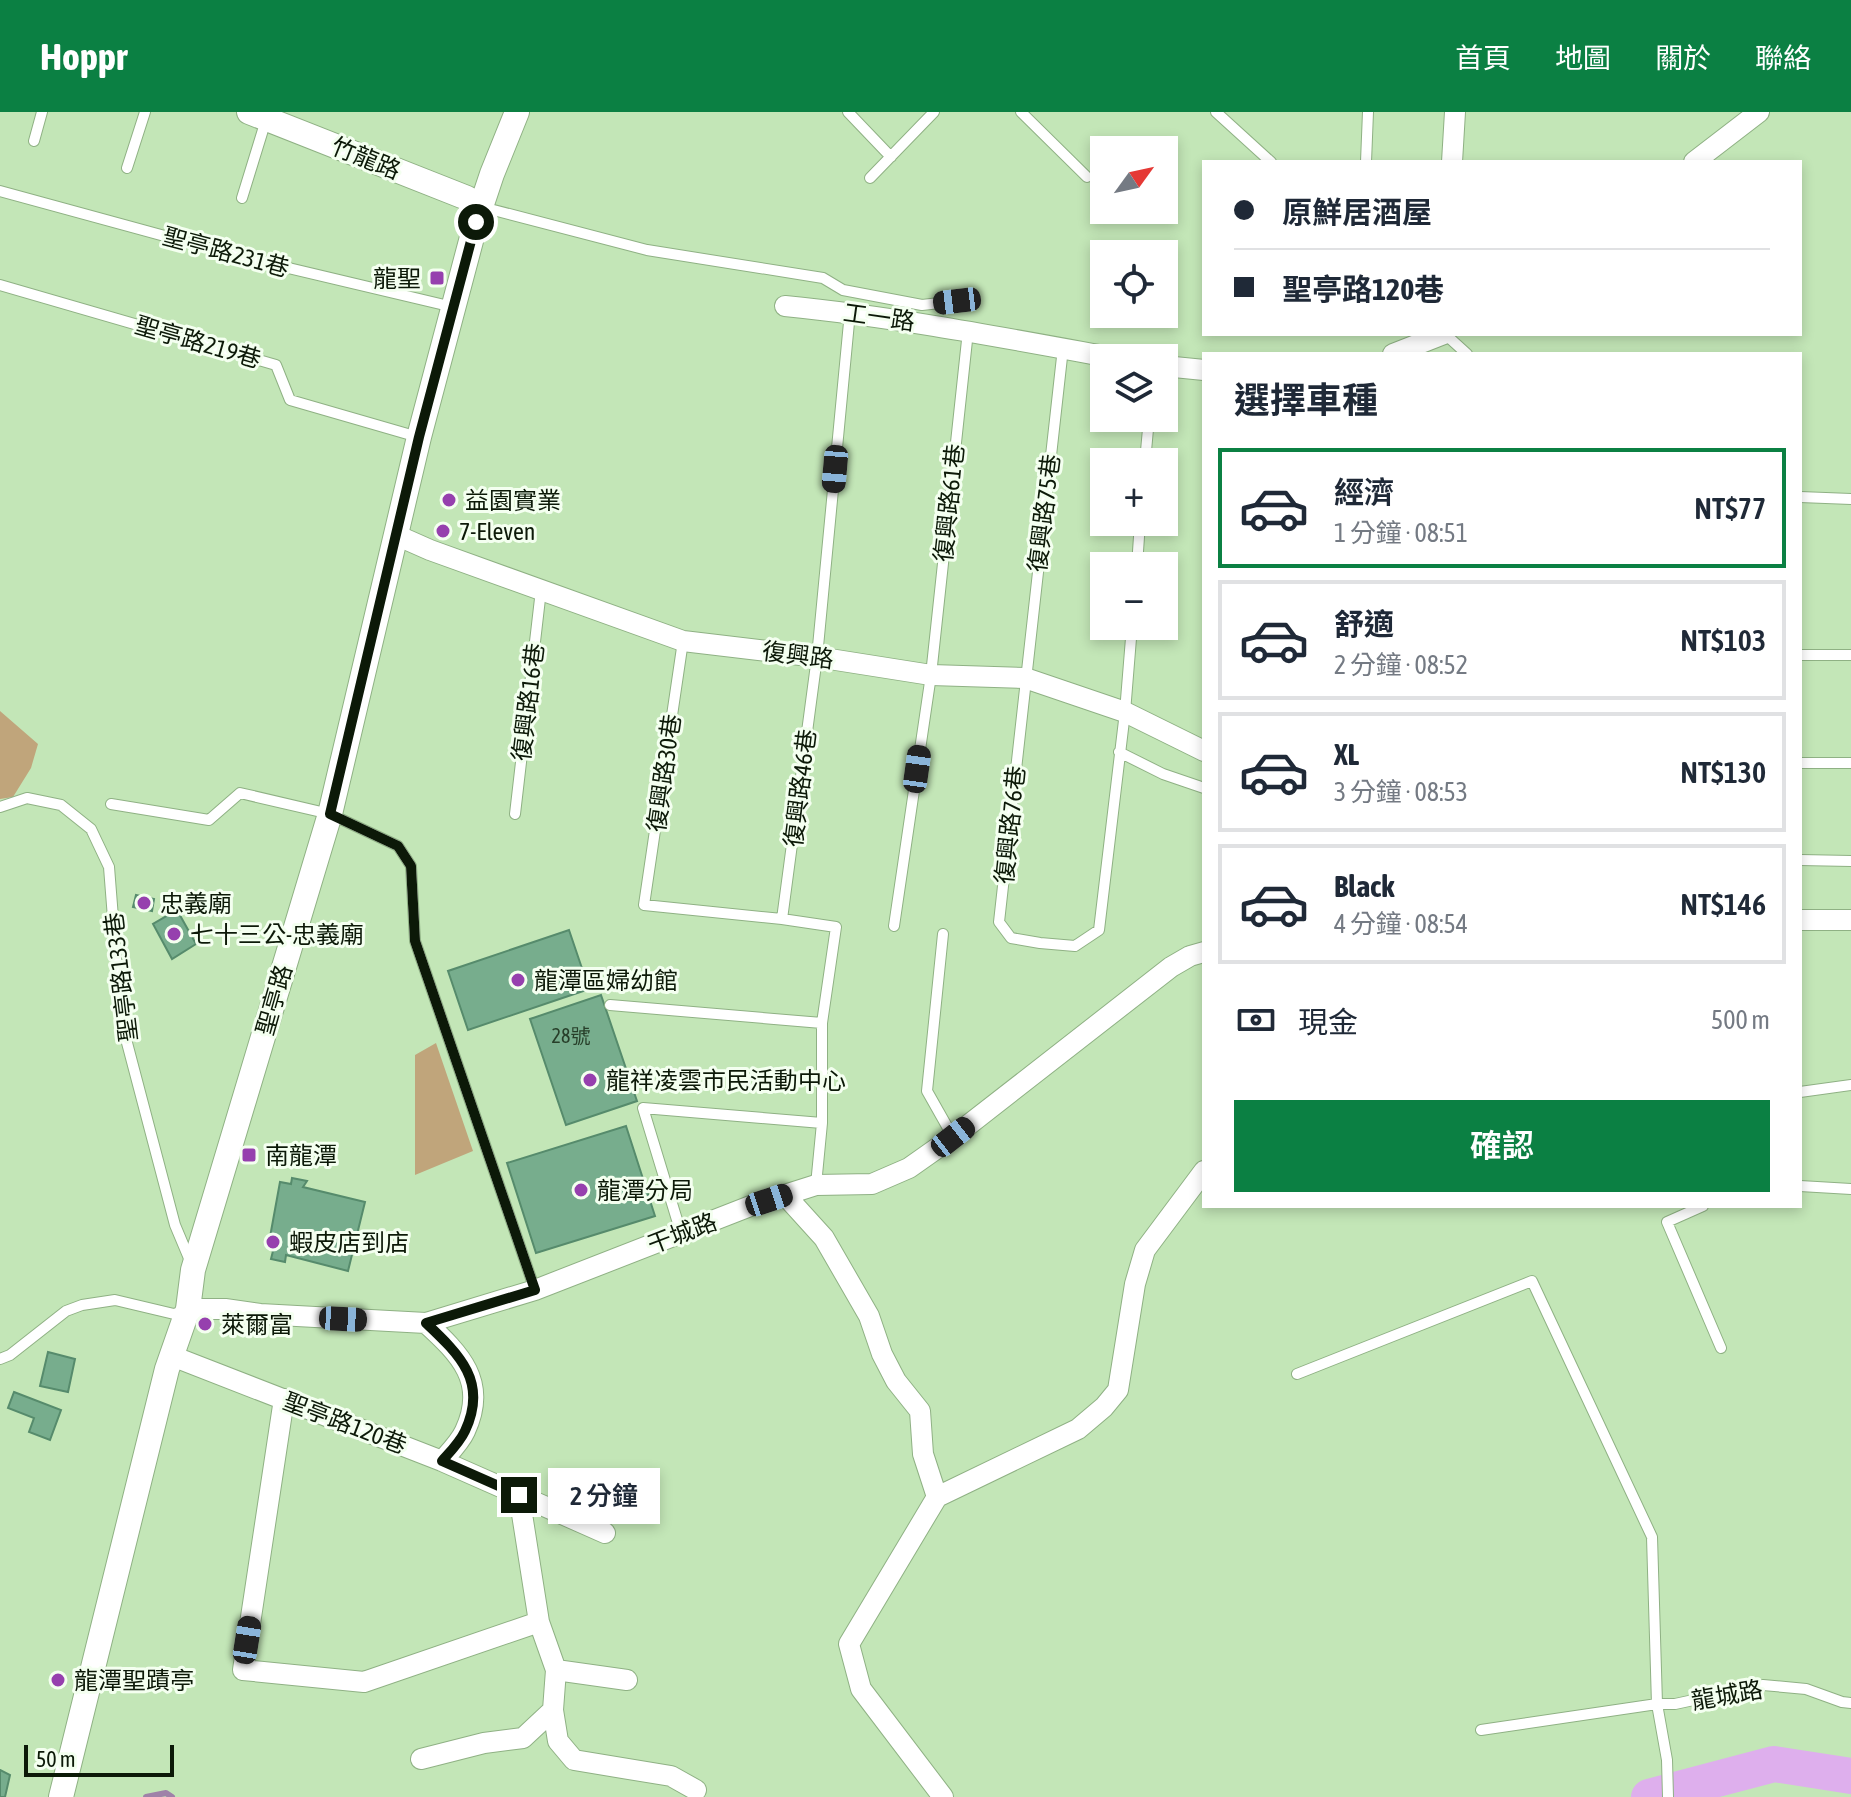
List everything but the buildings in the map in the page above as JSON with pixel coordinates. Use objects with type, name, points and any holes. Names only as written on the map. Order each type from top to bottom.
[{"type":"street","name":"聖亭路","points":[[61,1797],[163,1385],[188,1309],[193,1270],[330,814],[419,437],[476,222],[517,112]]},
{"type":"street","points":[[1452,160],[1455,112]]},
{"type":"street","points":[[1697,160],[1759,112]]},
{"type":"street","name":"竹龍路","points":[[258,115],[467,198],[482,207]]},
{"type":"street","name":"工一路","points":[[785,306],[850,312],[1090,353]]},
{"type":"street","points":[[1398,352],[1439,336]]},
{"type":"street","points":[[1178,367],[1202,370]]},
{"type":"street","name":"復興路","points":[[396,535],[683,641],[931,675],[1025,678],[1125,712],[1202,750]]},
{"type":"street","points":[[1802,920],[1851,920]]},
{"type":"street","name":"干城路","points":[[188,1309],[426,1323],[535,1290],[816,1185],[872,1184],[909,1168],[1171,967],[1202,953]]},
{"type":"street","points":[[943,1797],[861,1689],[849,1644],[937,1497],[1078,1429],[1118,1390],[1135,1284],[1145,1250],[1202,1174]]},
{"type":"street","points":[[785,1195],[824,1238],[869,1316],[882,1354],[896,1381],[920,1411],[923,1454],[937,1497]]},
{"type":"street","points":[[426,1323],[449,1345],[470,1373],[473,1406],[465,1433],[442,1461]]},
{"type":"street","name":"聖亭路120巷","points":[[172,1356],[442,1461],[605,1533]]},
{"type":"street","points":[[284,1399],[243,1670],[364,1682],[539,1622]]},
{"type":"street","points":[[519,1495],[539,1622],[556,1670],[553,1710],[558,1741],[574,1760],[671,1776],[696,1790]]},
{"type":"street","points":[[556,1670],[627,1680]]},
{"type":"street","points":[[421,1759],[484,1743],[523,1738],[553,1710]]},
{"type":"lane","points":[[34,141],[42,112]]},
{"type":"lane","points":[[127,168],[145,112]]},
{"type":"lane","points":[[848,112],[891,157]]},
{"type":"lane","points":[[870,178],[934,112]]},
{"type":"lane","points":[[1021,112],[1087,177]]},
{"type":"lane","points":[[1216,112],[1269,160]]},
{"type":"lane","points":[[1366,160],[1368,112]]},
{"type":"lane","points":[[242,198],[258,115]]},
{"type":"lane","name":"聖亭路231巷","points":[[0,191],[238,256],[453,307]]},
{"type":"lane","points":[[482,207],[647,250],[823,278],[843,290],[922,305],[957,301]]},
{"type":"lane","name":"聖亭路219巷","points":[[0,285],[276,365],[290,400],[419,437]]},
{"type":"lane","name":"復興路46巷","points":[[782,919],[817,657],[850,312]]},
{"type":"lane","name":"復興路61巷","points":[[894,926],[931,675],[968,331]]},
{"type":"lane","points":[[1446,336],[1465,352]]},
{"type":"lane","name":"復興路75巷","points":[[1025,678],[1063,348]]},
{"type":"lane","points":[[1802,497],[1851,499]]},
{"type":"lane","name":"復興路16巷","points":[[515,814],[541,590]]},
{"type":"lane","points":[[1131,640],[1119,752],[1163,774],[1202,787]]},
{"type":"lane","name":"復興路30巷","points":[[683,641],[644,905],[782,919]]},
{"type":"lane","points":[[1802,655],[1851,655]]},
{"type":"lane","name":"復興路76巷","points":[[1025,678],[999,922],[1011,938],[1075,946],[1099,930],[1119,752]]},
{"type":"lane","points":[[1802,763],[1851,763]]},
{"type":"lane","points":[[111,804],[209,820],[240,793],[330,814],[398,846],[411,866],[415,941],[535,1290]]},
{"type":"lane","name":"聖亭路133巷","points":[[0,807],[27,798],[61,805],[91,829],[109,867],[121,1020],[175,1225],[193,1270]]},
{"type":"lane","points":[[1802,860],[1851,861]]},
{"type":"lane","points":[[782,919],[836,927],[822,1023],[822,1123],[816,1185]]},
{"type":"lane","points":[[943,934],[927,1091],[953,1137]]},
{"type":"lane","points":[[610,1005],[822,1023]]},
{"type":"lane","points":[[1802,1092],[1851,1085]]},
{"type":"lane","points":[[681,1233],[643,1108],[822,1123]]},
{"type":"lane","points":[[1802,1186],[1851,1189]]},
{"type":"lane","points":[[1698,1208],[1667,1222],[1721,1348]]},
{"type":"lane","points":[[1297,1374],[1532,1281],[1652,1537],[1657,1704],[1481,1730]]},
{"type":"lane","points":[[0,1359],[10,1355],[66,1311],[82,1305],[115,1300],[174,1314],[188,1309]]},
{"type":"lane","name":"龍城路","points":[[1668,1797],[1667,1760],[1657,1704],[1675,1704],[1763,1685],[1806,1689],[1851,1703]]},
{"type":"shaded area","points":[[0,711],[38,744],[31,768],[13,797],[0,799]]},
{"type":"shaded area","points":[[436,1043],[473,1151],[415,1175],[415,1055]]},
{"type":"waterway","points":[[1649,1797],[1774,1764],[1851,1776]]},
{"type":"waterway","points":[[146,1797],[166,1793],[172,1797]]},
{"type":"place","name":"龍聖","points":[[437,278]]},
{"type":"place","name":"益園實業","points":[[449,500]]},
{"type":"place","name":"7-Eleven","points":[[443,531]]},
{"type":"place","name":"忠義廟","points":[[144,903]]},
{"type":"place","name":"七十三公-忠義廟","points":[[174,934]]},
{"type":"place","name":"龍潭區婦幼館","points":[[518,980]]},
{"type":"place","name":"龍祥凌雲市民活動中心","points":[[590,1080]]},
{"type":"place","name":"南龍潭","points":[[249,1155]]},
{"type":"place","name":"龍潭分局","points":[[581,1190]]},
{"type":"place","name":"蝦皮店到店","points":[[273,1242]]},
{"type":"place","name":"萊爾富","points":[[205,1324]]},
{"type":"place","name":"龍潭聖蹟亭","points":[[58,1680]]},
{"type":"route","points":[[476,222],[419,437],[330,814],[398,846],[411,866],[415,941],[535,1290],[426,1323],[449,1345],[470,1373],[473,1406],[465,1433],[442,1461],[519,1495]]}]
